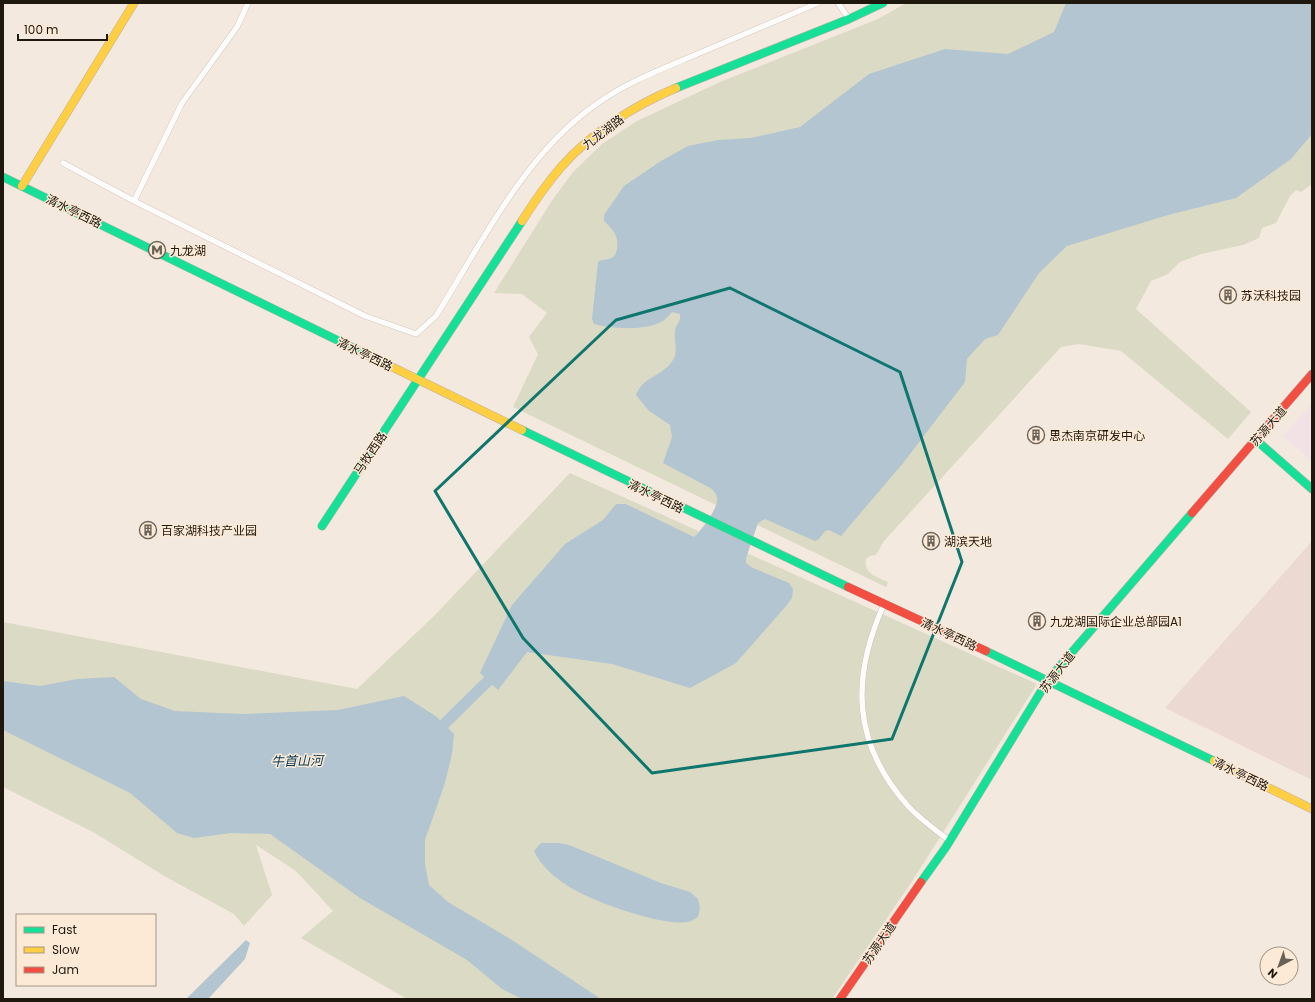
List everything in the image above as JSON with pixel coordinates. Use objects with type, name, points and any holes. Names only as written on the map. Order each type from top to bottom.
[{"type":"main road","points":[[22,186],[134,3]]},
{"type":"main road","name":"九龙湖路","points":[[419,380],[525,217],[562,166],[591,138],[614,122],[669,91],[848,19],[883,3]]},
{"type":"main road","name":"清水亭西路","points":[[3,177],[702,518],[1048,680],[1312,809]]},
{"type":"main road","name":"苏源大道","points":[[840,999],[950,841],[1048,680],[1312,374]]},
{"type":"main road","name":"马牧西路","points":[[322,526],[419,380]]},
{"type":"main road","points":[[1256,440],[1312,489]]},
{"type":"street","points":[[134,201],[182,103],[237,27],[248,3]]},
{"type":"street","points":[[64,163],[134,201],[365,316],[416,334],[436,316],[525,175],[566,130],[595,105],[619,90],[670,66],[818,3]]},
{"type":"street","points":[[838,3],[848,19]]},
{"type":"street","points":[[884,604],[870,641],[864,669],[861,708],[867,736],[877,759],[894,789],[908,807],[950,841]]},
{"type":"highlighted area","points":[[730,288],[900,372],[962,562],[892,739],[652,773],[523,638],[435,491],[616,320]]},
{"type":"shaded area","points":[[1312,403],[1312,461],[1283,436]]},
{"type":"shaded area","points":[[1312,541],[1312,780],[1165,708]]},
{"type":"green space","points":[[906,3],[1312,3],[1312,184],[1301,192],[1296,190],[1290,196],[1276,223],[1262,228],[1259,238],[1243,245],[1201,254],[1180,262],[1168,274],[1151,281],[1136,309],[1251,412],[1228,439],[1121,351],[1079,344],[1061,347],[884,541],[876,555],[870,556],[866,559],[866,568],[868,571],[888,582],[886,587],[513,407],[538,354],[529,337],[547,313],[522,294],[494,293],[553,199],[573,172],[602,144],[637,121],[720,82],[878,19]]},
{"type":"green space","points":[[570,473],[1037,684],[911,883],[832,999],[407,999],[301,938],[333,911],[296,871],[256,845],[272,895],[244,926],[234,914],[166,877],[93,832],[3,787],[3,622],[357,689],[434,616]]},
{"type":"water","points":[[1066,3],[1312,3],[1312,134],[1291,159],[1236,198],[1168,215],[1067,246],[1039,273],[998,335],[985,339],[967,359],[965,382],[904,462],[841,536],[829,530],[825,531],[819,539],[815,541],[765,519],[758,523],[746,558],[746,563],[751,567],[789,583],[793,589],[792,598],[736,663],[690,688],[612,664],[527,652],[498,690],[480,673],[512,605],[565,544],[603,520],[616,504],[626,504],[694,537],[709,518],[716,506],[717,496],[712,489],[663,463],[672,437],[670,425],[648,410],[636,395],[639,389],[649,379],[661,372],[672,362],[676,353],[675,331],[680,319],[680,314],[672,312],[663,321],[639,328],[602,326],[594,324],[592,319],[598,262],[613,257],[617,249],[616,236],[613,230],[604,221],[604,215],[624,186],[661,161],[688,146],[718,140],[751,138],[800,127],[869,74],[945,49],[1008,54],[1054,32]]},
{"type":"water","name":"牛首山河","points":[[114,677],[141,699],[175,711],[242,714],[338,710],[404,696],[437,717],[454,734],[452,754],[445,783],[425,840],[425,864],[429,885],[448,902],[512,940],[601,999],[522,999],[502,989],[467,960],[360,898],[270,834],[231,833],[194,838],[177,833],[130,793],[3,730],[3,681],[40,686],[77,679]]},
{"type":"water","points":[[541,843],[559,843],[569,845],[661,883],[690,892],[698,899],[700,908],[698,917],[687,922],[661,920],[626,911],[592,899],[568,886],[548,871],[540,862],[534,851]]},
{"type":"water","points":[[246,940],[250,943],[245,959],[208,999],[186,999]]},
{"type":"waterway","points":[[435,733],[488,681]]},
{"type":"traffic: fast","points":[[676,88],[849,19],[883,3]]},
{"type":"traffic: fast","points":[[3,177],[386,364]]},
{"type":"traffic: fast","points":[[322,526],[522,221]]},
{"type":"traffic: fast","points":[[522,430],[848,587]]},
{"type":"traffic: fast","points":[[1256,440],[1312,489]]},
{"type":"traffic: fast","points":[[921,882],[946,847],[1048,680],[1192,513]]},
{"type":"traffic: fast","points":[[986,651],[1214,761]]},
{"type":"traffic: slow","points":[[22,186],[134,3]]},
{"type":"traffic: slow","points":[[522,221],[541,192],[557,172],[586,142],[630,111],[676,88]]},
{"type":"traffic: slow","points":[[386,364],[522,430]]},
{"type":"traffic: slow","points":[[1214,761],[1312,809]]},
{"type":"traffic: jam","points":[[1192,513],[1312,374]]},
{"type":"traffic: jam","points":[[848,587],[986,651]]},
{"type":"traffic: jam","points":[[840,999],[921,882]]},
{"type":"place","name":"九龙湖","points":[[157,250]]},
{"type":"place","name":"苏沃科技园","points":[[1228,295]]},
{"type":"place","name":"思杰南京研发中心","points":[[1036,435]]},
{"type":"place","name":"百家湖科技产业园","points":[[148,530]]},
{"type":"place","name":"湖滨天地","points":[[931,541]]},
{"type":"place","name":"九龙湖国际企业总部园A1","points":[[1037,621]]}]
